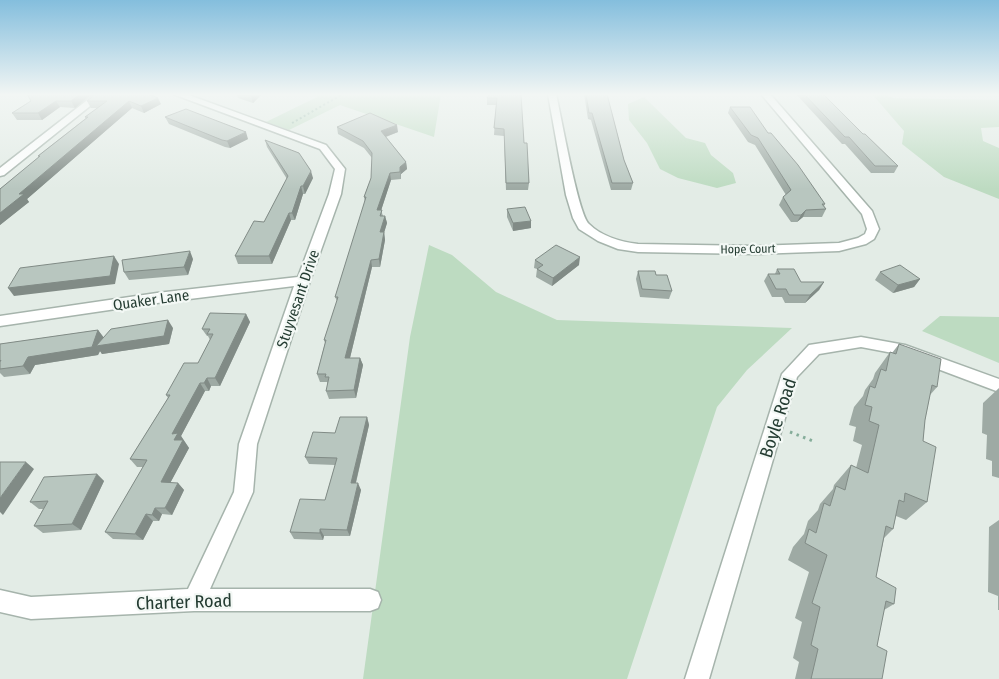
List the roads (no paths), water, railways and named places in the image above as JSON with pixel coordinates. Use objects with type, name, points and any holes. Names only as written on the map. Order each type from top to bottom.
[{"type":"street","points":[[0,173],[60,126]]},
{"type":"street","name":"Stuyvesant Drive","points":[[194,600],[244,492],[248,444],[303,281],[335,194],[340,169],[323,147],[266,126]]},
{"type":"street","name":"Hope Court","points":[[558,126],[572,195],[579,218],[584,226],[602,238],[622,246],[638,248],[754,250],[840,246],[862,241],[870,236],[873,229],[872,222],[862,204],[793,126]]},
{"type":"street","name":"Quaker Lane","points":[[0,321],[157,298],[303,281]]},
{"type":"street","name":"Boyle Road","points":[[697,679],[790,374],[814,349],[861,342],[900,349],[999,386]]},
{"type":"street","name":"Charter Road","points":[[0,601],[31,608],[194,600],[370,600]]}]
